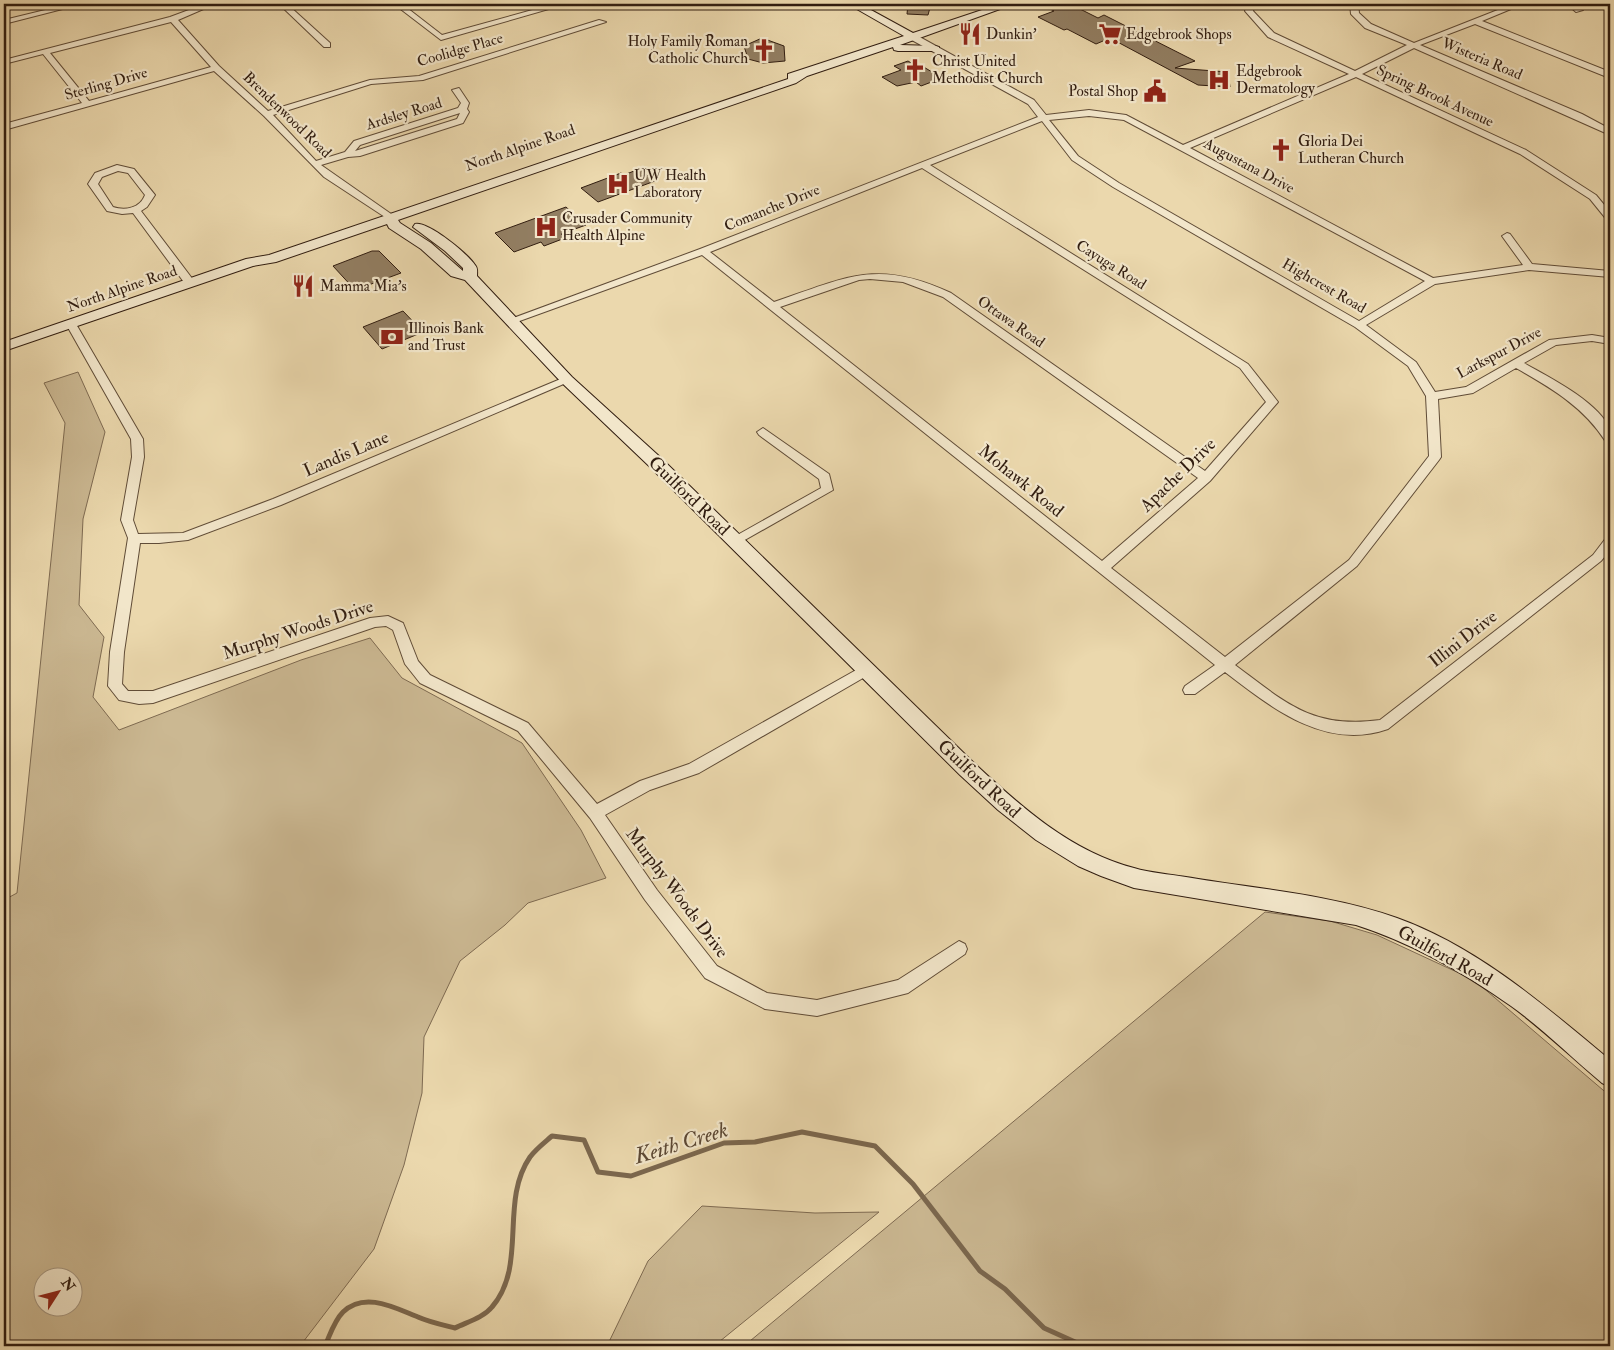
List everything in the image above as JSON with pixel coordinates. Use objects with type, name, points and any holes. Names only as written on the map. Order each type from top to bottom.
[{"type":"main road","name":"North Alpine Road","points":[[386,215],[719,107],[792,81],[804,74]]},
{"type":"street","points":[[4,22],[78,4]]},
{"type":"street","points":[[4,62],[174,19],[211,4]]},
{"type":"street","points":[[283,4],[328,45]]},
{"type":"street","points":[[398,4],[441,38],[562,4]]},
{"type":"street","points":[[525,4],[541,10]]},
{"type":"street","name":"Highcrest Road","points":[[852,4],[1031,102],[1076,158],[1116,185],[1359,325],[1412,364],[1432,396],[1435,457],[1353,563],[1225,666],[1190,690]]},
{"type":"street","name":"North Alpine Road","points":[[804,74],[1009,4]]},
{"type":"street","name":"Spring Brook Avenue","points":[[1251,4],[1249,11],[1271,35],[1523,152],[1593,197],[1610,218]]},
{"type":"street","name":"Wisteria Road","points":[[1354,4],[1355,14],[1368,26],[1579,116],[1610,132]]},
{"type":"street","points":[[1184,148],[1354,75],[1412,46],[1519,4]]},
{"type":"street","points":[[1571,4],[1579,10]]},
{"type":"street","name":"Brendenwood Road","points":[[174,19],[216,68],[267,114],[314,164],[386,215]]},
{"type":"street","points":[[1475,21],[1610,75]]},
{"type":"street","name":"Coolidge Place","points":[[267,114],[370,82],[420,78],[602,22]]},
{"type":"street","points":[[875,50],[903,47],[935,49]]},
{"type":"street","points":[[45,51],[86,104]]},
{"type":"street","name":"Sterling Drive","points":[[4,127],[216,68]]},
{"type":"street","name":"Ardsley Road","points":[[314,164],[348,154],[357,154],[460,121],[465,112],[462,110],[465,103],[456,90]]},
{"type":"street","name":"Augustana Drive","points":[[1042,118],[1089,113],[1126,118],[1432,281]]},
{"type":"street","name":"Comanche Drive","points":[[510,321],[703,251],[1042,118]]},
{"type":"street","name":"Cayuga Road","points":[[922,164],[1244,366],[1272,402]]},
{"type":"street","points":[[123,168],[131,171],[150,195],[147,202],[136,210],[121,212],[110,209],[93,184],[93,180],[98,175],[111,169],[123,168]]},
{"type":"street","points":[[136,210],[190,283]]},
{"type":"street","name":"North Alpine Road","points":[[4,347],[251,262],[271,259],[386,215]]},
{"type":"street","name":"Guilford Road","points":[[386,215],[394,225],[426,246],[456,273],[470,277],[567,380],[736,541],[865,670],[1004,804],[1042,835],[1077,856],[1106,870],[1134,878],[1356,915],[1396,928],[1442,950],[1520,999],[1610,1075]]},
{"type":"street","points":[[1507,236],[1528,266]]},
{"type":"street","name":"Mohawk Road","points":[[703,251],[774,305],[1225,666],[1299,718],[1324,726]]},
{"type":"street","points":[[1359,325],[1432,281],[1528,266],[1610,274]]},
{"type":"street","name":"Ottawa Road","points":[[774,305],[858,276],[894,276],[929,286],[948,295],[1206,478]]},
{"type":"street","points":[[71,324],[137,439],[138,457],[127,520],[134,538]]},
{"type":"street","name":"Larkspur Drive","points":[[1432,396],[1469,390],[1553,342],[1592,338],[1610,341]]},
{"type":"street","points":[[1517,364],[1554,384],[1587,410],[1610,439]]},
{"type":"street","name":"Landis Lane","points":[[134,538],[160,539],[184,537],[205,530],[277,502],[567,380]]},
{"type":"street","name":"Apache Drive","points":[[1102,568],[1206,478],[1272,402]]},
{"type":"street","points":[[736,541],[827,490],[826,478],[763,432]]},
{"type":"street","name":"Murphy Woods Drive","points":[[134,538],[117,652],[115,686],[124,696],[153,697],[376,622],[388,621],[398,627],[412,664],[425,679],[523,727],[595,813],[651,894],[711,972],[765,1001],[817,1008],[902,988],[959,949]]},
{"type":"street","name":"Illini Drive","points":[[1324,726],[1350,728],[1383,725],[1597,558],[1610,541]]},
{"type":"street","points":[[595,813],[645,785],[694,769],[865,670]]},
{"type":"shaded area","points":[[78,372],[105,432],[83,519],[79,605],[104,637],[93,697],[119,730],[301,660],[370,638],[402,678],[522,743],[581,830],[606,878],[528,903],[505,925],[460,961],[424,1037],[422,1093],[404,1165],[374,1249],[300,1346],[4,1346],[4,900],[17,893],[65,423],[44,383]]},
{"type":"shaded area","points":[[1265,912],[1330,921],[1377,935],[1474,980],[1610,1096],[1610,1346],[744,1346]]},
{"type":"shaded area","points":[[702,1206],[815,1213],[879,1212],[714,1346],[607,1346],[648,1261]]},
{"type":"building","points":[[908,4],[931,4],[928,15],[907,14]]},
{"type":"building","name":"Edgebrook Shops","points":[[1040,4],[1070,4],[1098,18],[1104,15],[1195,61],[1175,68],[1228,72],[1230,87],[1198,85],[1110,38],[1096,44],[1038,17],[1054,11]]},
{"type":"building","name":"Holy Family Roman Catholic Church","points":[[762,38],[784,46],[785,61],[763,63],[748,59],[744,46]]},
{"type":"building","name":"Christ United Methodist Church","points":[[908,61],[918,67],[922,66],[942,78],[921,86],[916,82],[897,86],[882,77],[901,70],[894,66]]},
{"type":"building","name":"UW Health Laboratory","points":[[639,169],[655,181],[598,202],[581,188],[621,173],[624,175]]},
{"type":"building","name":"Crusader Community Health Alpine","points":[[566,207],[586,225],[561,234],[565,238],[544,246],[541,242],[514,252],[495,233]]},
{"type":"building","points":[[372,251],[379,251],[401,273],[355,290],[333,266]]},
{"type":"building","name":"Illinois Bank and Trust","points":[[403,311],[423,332],[382,349],[363,327]]},
{"type":"waterway","name":"Keith Creek","points":[[325,1346],[332,1328],[343,1312],[361,1303],[380,1303],[455,1328],[480,1317],[488,1311],[503,1290],[509,1272],[516,1194],[521,1175],[532,1154],[552,1136],[584,1140],[598,1172],[631,1176],[724,1143],[755,1142],[802,1132],[875,1146],[913,1184],[980,1271],[1005,1289],[1044,1328],[1084,1346]]},
{"type":"place","name":"Dunkin'","points":[[970,34]]},
{"type":"place","name":"Edgebrook Shops","points":[[1110,34]]},
{"type":"place","name":"Holy Family Roman Catholic Church","points":[[764,50]]},
{"type":"place","name":"Christ United Methodist Church","points":[[915,70]]},
{"type":"place","name":"Edgebrook Dermatology","points":[[1219,80]]},
{"type":"place","name":"Postal Shop","points":[[1155,91]]},
{"type":"place","name":"Gloria Dei Lutheran Church","points":[[1281,150]]},
{"type":"place","name":"UW Health Laboratory","points":[[618,184]]},
{"type":"place","name":"Crusader Community Health Alpine","points":[[546,227]]},
{"type":"place","name":"Mamma Mia's","points":[[303,286]]},
{"type":"place","name":"Illinois Bank and Trust","points":[[392,337]]}]
